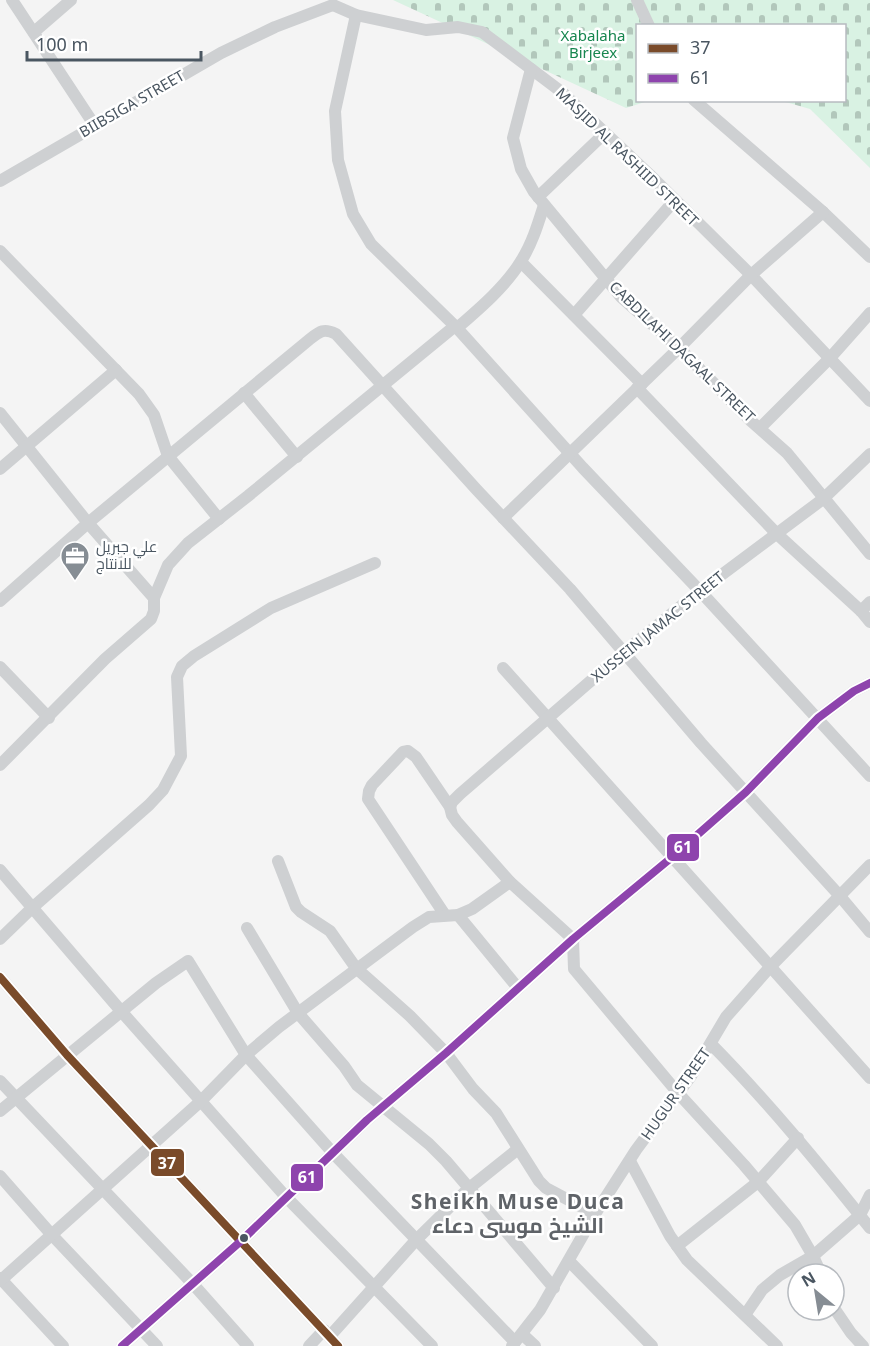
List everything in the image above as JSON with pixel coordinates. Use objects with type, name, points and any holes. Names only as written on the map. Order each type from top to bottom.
[{"type":"street","points":[[12,0],[95,126]]},
{"type":"street","points":[[34,32],[71,0]]},
{"type":"street","points":[[637,0],[648,24]]},
{"type":"street","name":"MASJID AL RASHIID STREET","points":[[335,2],[356,15],[426,30],[458,27],[482,32],[562,93],[605,133],[751,275],[870,401]]},
{"type":"street","name":"BIIBSIGA STREET","points":[[0,181],[221,53],[254,36],[335,2]]},
{"type":"street","points":[[356,15],[335,111],[338,160],[354,214],[371,244],[456,327],[570,454],[819,718],[870,776]]},
{"type":"street","name":"CABDILAHI DAGAAL STREET","points":[[531,69],[513,138],[520,169],[541,201],[621,297],[679,348],[787,453],[870,554]]},
{"type":"street","points":[[696,102],[823,212],[870,257]]},
{"type":"street","points":[[0,765],[105,659],[151,619],[154,611],[154,598],[168,565],[188,543],[488,302],[521,262],[538,226],[541,201],[605,133]]},
{"type":"street","points":[[574,315],[675,200]]},
{"type":"street","points":[[503,518],[751,275],[823,212]]},
{"type":"street","points":[[0,251],[139,394],[154,415],[168,456],[219,519]]},
{"type":"street","points":[[521,262],[574,315],[777,534],[865,607],[870,622]]},
{"type":"street","points":[[760,428],[830,358],[870,313]]},
{"type":"street","points":[[0,601],[88,523],[244,393],[321,330],[328,330],[336,334],[570,589],[701,743],[870,932]]},
{"type":"street","points":[[0,469],[116,370]]},
{"type":"street","points":[[244,393],[297,457]]},
{"type":"street","points":[[0,413],[88,523],[154,598]]},
{"type":"street","name":"XUSSEIN JAMAC STREET","points":[[450,807],[460,794],[623,653],[700,591],[823,498],[870,454]]},
{"type":"street","points":[[0,939],[142,812],[162,790],[181,756],[177,677],[182,666],[271,608],[375,563]]},
{"type":"street","points":[[0,667],[49,718]]},
{"type":"street","points":[[503,668],[547,720],[870,1078]]},
{"type":"street","points":[[122,1346],[241,1241],[382,1106],[746,792],[819,718],[854,691],[870,683]]},
{"type":"street","points":[[445,915],[368,799],[372,785],[403,752],[408,751],[416,757],[450,807],[457,822],[510,882],[573,939],[574,969],[678,1093],[795,1225],[816,1262]]},
{"type":"street","points":[[278,861],[296,908],[330,931],[356,968],[410,1016],[446,1053],[472,1089],[496,1113],[546,1188],[595,1214]]},
{"type":"street","name":"HUGUR STREET","points":[[516,1341],[554,1287],[595,1214],[711,1044],[726,1017],[770,967],[870,865]]},
{"type":"street","points":[[0,870],[286,1197],[432,1346]]},
{"type":"street","points":[[63,1346],[0,1280],[201,1101],[246,1055],[297,1013],[429,917],[458,915],[472,909],[510,882]]},
{"type":"street","points":[[458,915],[518,988]]},
{"type":"street","points":[[248,928],[297,1013],[344,1066],[357,1085],[429,1144],[446,1161],[554,1287]]},
{"type":"street","points":[[0,1111],[121,1011],[188,961],[246,1055],[333,1153],[516,1341],[535,1346]]},
{"type":"street","points":[[0,977],[67,1055],[331,1338]]},
{"type":"street","points":[[711,1044],[798,1138],[870,1228]]},
{"type":"street","points":[[0,1081],[193,1284],[248,1346]]},
{"type":"street","points":[[677,1246],[758,1182],[798,1138]]},
{"type":"street","points":[[309,1346],[331,1338],[416,1240],[468,1189],[518,1149]]},
{"type":"street","points":[[630,1161],[670,1236],[687,1260],[777,1346]]},
{"type":"street","points":[[0,1176],[51,1234],[157,1346]]},
{"type":"street","points":[[745,1316],[762,1290],[780,1275],[813,1256],[860,1215],[870,1195]]},
{"type":"street","points":[[568,1261],[652,1346]]},
{"type":"street","points":[[843,1322],[863,1346]]},
{"type":"green space","name":"Xabalaha Birjeex","points":[[393,0],[870,0],[870,168],[810,109],[786,102],[846,102],[846,24],[636,24],[636,102],[645,102],[626,108]]},
{"type":"transit line","name":"61","points":[[122,1346],[241,1241],[367,1120],[446,1053],[573,939],[746,792],[818,718],[854,691],[870,683]]},
{"type":"transit line","name":"37","points":[[0,977],[67,1055],[338,1346]]},
{"type":"place","name":"علي جبريل للانتاج","points":[[75,582]]},
{"type":"district","name":"Sheikh Muse Duca الشيخ موسى دعاء","points":[[518,1214]]}]
